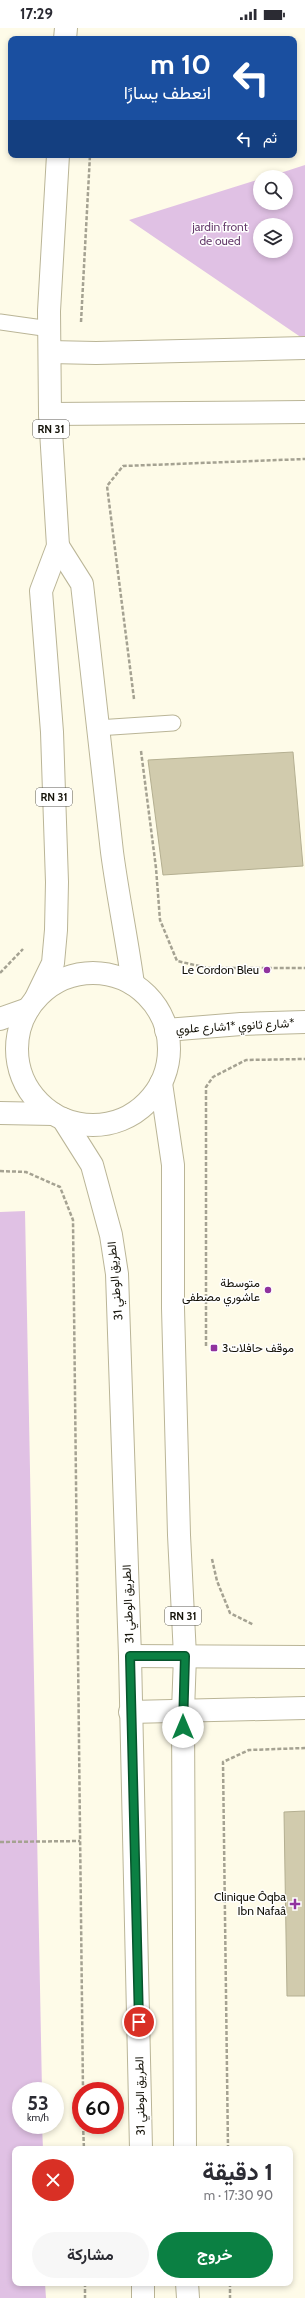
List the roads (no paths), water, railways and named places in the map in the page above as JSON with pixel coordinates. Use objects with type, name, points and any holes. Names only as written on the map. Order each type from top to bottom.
[{"type":"main road","name":"RN 31","points":[[32,1004],[53,963],[56,930],[57,882],[52,732],[41,591],[58,546],[50,414],[49,320],[58,158]]},
{"type":"main road","points":[[50,352],[103,353],[305,348]]},
{"type":"main road","points":[[50,414],[305,412]]},
{"type":"main road","name":"RN 31","points":[[58,546],[82,584],[97,728],[116,881],[126,930],[133,984]]},
{"type":"main road","points":[[0,1019],[32,1004],[57,982],[81,974],[108,974],[133,984],[152,1002],[163,1020],[168,1041],[167,1063],[161,1083],[146,1104],[124,1119],[100,1126],[74,1124],[58,1117],[34,1099],[22,1078],[17,1055],[18,1031],[32,1004]]},
{"type":"main road","name":"شارع ثانوي *1شارع علوي*","points":[[166,1030],[241,1024],[305,1022]]},
{"type":"main road","name":"RN 31","points":[[161,1083],[173,1165],[173,1308],[178,1535],[185,1656],[183,1711],[185,2146]]},
{"type":"main road","points":[[0,1113],[58,1117]]},
{"type":"main road","name":"الطريق الوطني 31","points":[[58,1117],[92,1165],[111,1235],[117,1274],[130,1656],[130,1712],[141,2146]]},
{"type":"main road","points":[[130,1656],[305,1657]]},
{"type":"main road","points":[[130,1712],[305,1708]]},
{"type":"main road","points":[[143,2286],[143,2298]]},
{"type":"main road","points":[[187,2286],[188,2298]]},
{"type":"lane","points":[[0,322],[49,320]]},
{"type":"lane","points":[[97,728],[173,723]]},
{"type":"place","name":"Le Cordon Bleu","points":[[267,970]]},
{"type":"place","name":"متوسطة عاشوري مصطفى","points":[[268,1290]]},
{"type":"place","name":"موقف حافلات3","points":[[214,1348]]},
{"type":"place","name":"Clinique Ôqba Ibn Nafaâ","points":[[295,1904]]},
{"type":"park label","name":"jardin front de oued","points":[[220,234]]}]
